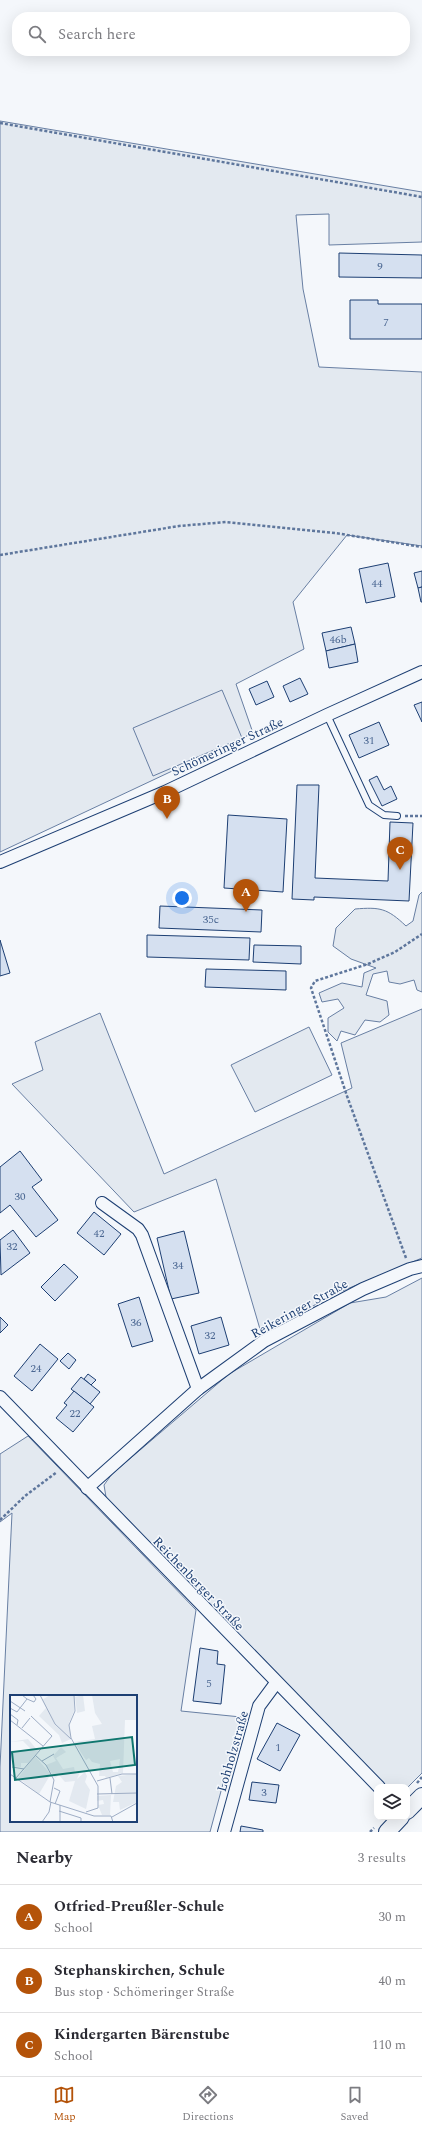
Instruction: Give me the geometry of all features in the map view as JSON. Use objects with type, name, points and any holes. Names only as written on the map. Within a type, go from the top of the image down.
[{"type":"main road","points":[[410,1808],[422,1796]]},
{"type":"main road","points":[[387,1832],[398,1820]]},
{"type":"street","name":"Schömeringer Straße","points":[[0,862],[165,792],[327,715],[422,672]]},
{"type":"street","points":[[102,1202],[138,1229],[142,1235],[198,1389]]},
{"type":"street","name":"Reikeringer Straße","points":[[87,1488],[198,1389],[264,1341],[329,1306],[410,1269],[422,1266]]},
{"type":"street","name":"Reichenberger Straße","points":[[0,1397],[65,1466],[376,1784]]},
{"type":"street","name":"Lohholzstraße","points":[[224,1832],[259,1706],[276,1683]]},
{"type":"lane","points":[[327,715],[369,805],[384,815],[397,816]]},
{"type":"path","points":[[0,123],[422,197]]},
{"type":"path","points":[[0,555],[179,526],[226,522],[335,533],[422,547]]},
{"type":"path","points":[[397,816],[422,816]]},
{"type":"path","points":[[410,1269],[347,1096],[311,988],[315,981],[368,964],[395,952],[422,934]]},
{"type":"path","points":[[0,1520],[24,1496],[65,1466]]},
{"type":"shaded area","points":[[0,121],[422,192],[422,242],[329,245],[329,214],[296,215],[303,289],[319,367],[422,372],[422,546],[347,535],[293,602],[304,649],[236,684],[253,733],[0,852]]},
{"type":"shaded area","points":[[222,690],[242,738],[153,776],[133,728]]},
{"type":"shaded area","points":[[422,892],[422,992],[417,990],[414,980],[400,984],[389,982],[387,971],[373,974],[366,995],[387,1001],[389,1015],[380,1022],[365,1020],[355,1035],[341,1031],[337,1041],[328,1032],[328,1018],[344,1008],[338,999],[322,1002],[319,993],[342,983],[362,987],[364,973],[376,968],[351,959],[333,946],[336,928],[355,909],[364,908],[388,912],[394,915],[406,926],[413,921],[419,895]]},
{"type":"shaded area","points":[[422,1009],[422,1258],[330,1296],[262,1336],[216,1179],[134,1212],[12,1084],[43,1070],[35,1042],[100,1013],[164,1174],[352,1088],[341,1043]]},
{"type":"shaded area","points":[[309,1027],[332,1075],[255,1112],[231,1065]]},
{"type":"shaded area","points":[[422,1278],[422,1773],[410,1785],[384,1784],[106,1497],[104,1485],[112,1474],[229,1374],[350,1303],[386,1297]]},
{"type":"shaded area","points":[[28,1436],[196,1610],[181,1711],[241,1717],[210,1832],[0,1832],[0,1767],[12,1513],[0,1522],[0,1454]]},
{"type":"building","points":[[339,253],[422,255],[422,278],[339,277]]},
{"type":"building","points":[[350,300],[378,300],[378,304],[422,304],[422,339],[350,339]]},
{"type":"building","points":[[388,563],[395,597],[366,603],[359,569]]},
{"type":"building","points":[[422,571],[422,587],[418,588],[414,573]]},
{"type":"building","points":[[422,587],[422,602],[421,602],[418,588]]},
{"type":"building","points":[[351,627],[355,644],[326,651],[322,633]]},
{"type":"building","points":[[355,644],[358,662],[329,668],[326,651]]},
{"type":"building","points":[[300,678],[308,694],[290,702],[283,686]]},
{"type":"building","points":[[267,681],[274,697],[256,705],[249,689]]},
{"type":"building","points":[[422,702],[422,722],[414,705]]},
{"type":"building","points":[[379,722],[389,745],[359,758],[349,735]]},
{"type":"building","points":[[377,776],[384,790],[391,786],[397,799],[382,806],[369,780]]},
{"type":"building","points":[[297,785],[319,785],[315,878],[388,881],[390,822],[413,823],[409,901],[314,897],[314,900],[292,899]]},
{"type":"building","points":[[228,815],[287,819],[283,892],[224,888]]},
{"type":"building","points":[[160,906],[262,910],[261,932],[159,928]]},
{"type":"building","points":[[147,935],[250,938],[249,960],[147,957]]},
{"type":"building","points":[[0,940],[10,973],[0,976]]},
{"type":"building","points":[[254,945],[301,946],[301,964],[253,962]]},
{"type":"building","points":[[206,969],[286,971],[286,990],[205,987]]},
{"type":"building","points":[[20,1151],[42,1180],[32,1187],[58,1220],[36,1237],[10,1205],[0,1213],[0,1167]]},
{"type":"building","points":[[94,1212],[121,1234],[104,1255],[77,1233]]},
{"type":"building","points":[[13,1230],[30,1253],[1,1275],[0,1240]]},
{"type":"building","points":[[184,1231],[199,1293],[171,1299],[157,1238]]},
{"type":"building","points":[[64,1264],[78,1277],[55,1301],[41,1287]]},
{"type":"building","points":[[139,1297],[153,1341],[132,1347],[118,1304]]},
{"type":"building","points":[[0,1317],[8,1325],[0,1333]]},
{"type":"building","points":[[221,1317],[229,1345],[199,1354],[191,1326]]},
{"type":"building","points":[[40,1344],[58,1359],[32,1391],[14,1376]]},
{"type":"building","points":[[68,1353],[76,1360],[69,1369],[60,1361]]},
{"type":"building","points":[[88,1374],[96,1380],[91,1385],[84,1379]]},
{"type":"building","points":[[81,1377],[100,1392],[90,1404],[71,1389]]},
{"type":"building","points":[[74,1391],[94,1407],[73,1432],[56,1418],[67,1405],[64,1403]]},
{"type":"building","points":[[200,1648],[218,1651],[217,1664],[225,1665],[221,1704],[193,1701]]},
{"type":"building","points":[[277,1723],[300,1735],[280,1771],[257,1759]]},
{"type":"building","points":[[252,1782],[279,1785],[276,1803],[249,1800]]},
{"type":"building","points":[[241,1826],[263,1830],[263,1832],[240,1832]]},
{"type":"place","name":"Stephanskirchen, Schule","points":[[167,819]]},
{"type":"place","name":"Kindergarten Bärenstube","points":[[400,870]]},
{"type":"place","name":"Otfried-Preußler-Schule","points":[[246,912]]}]
